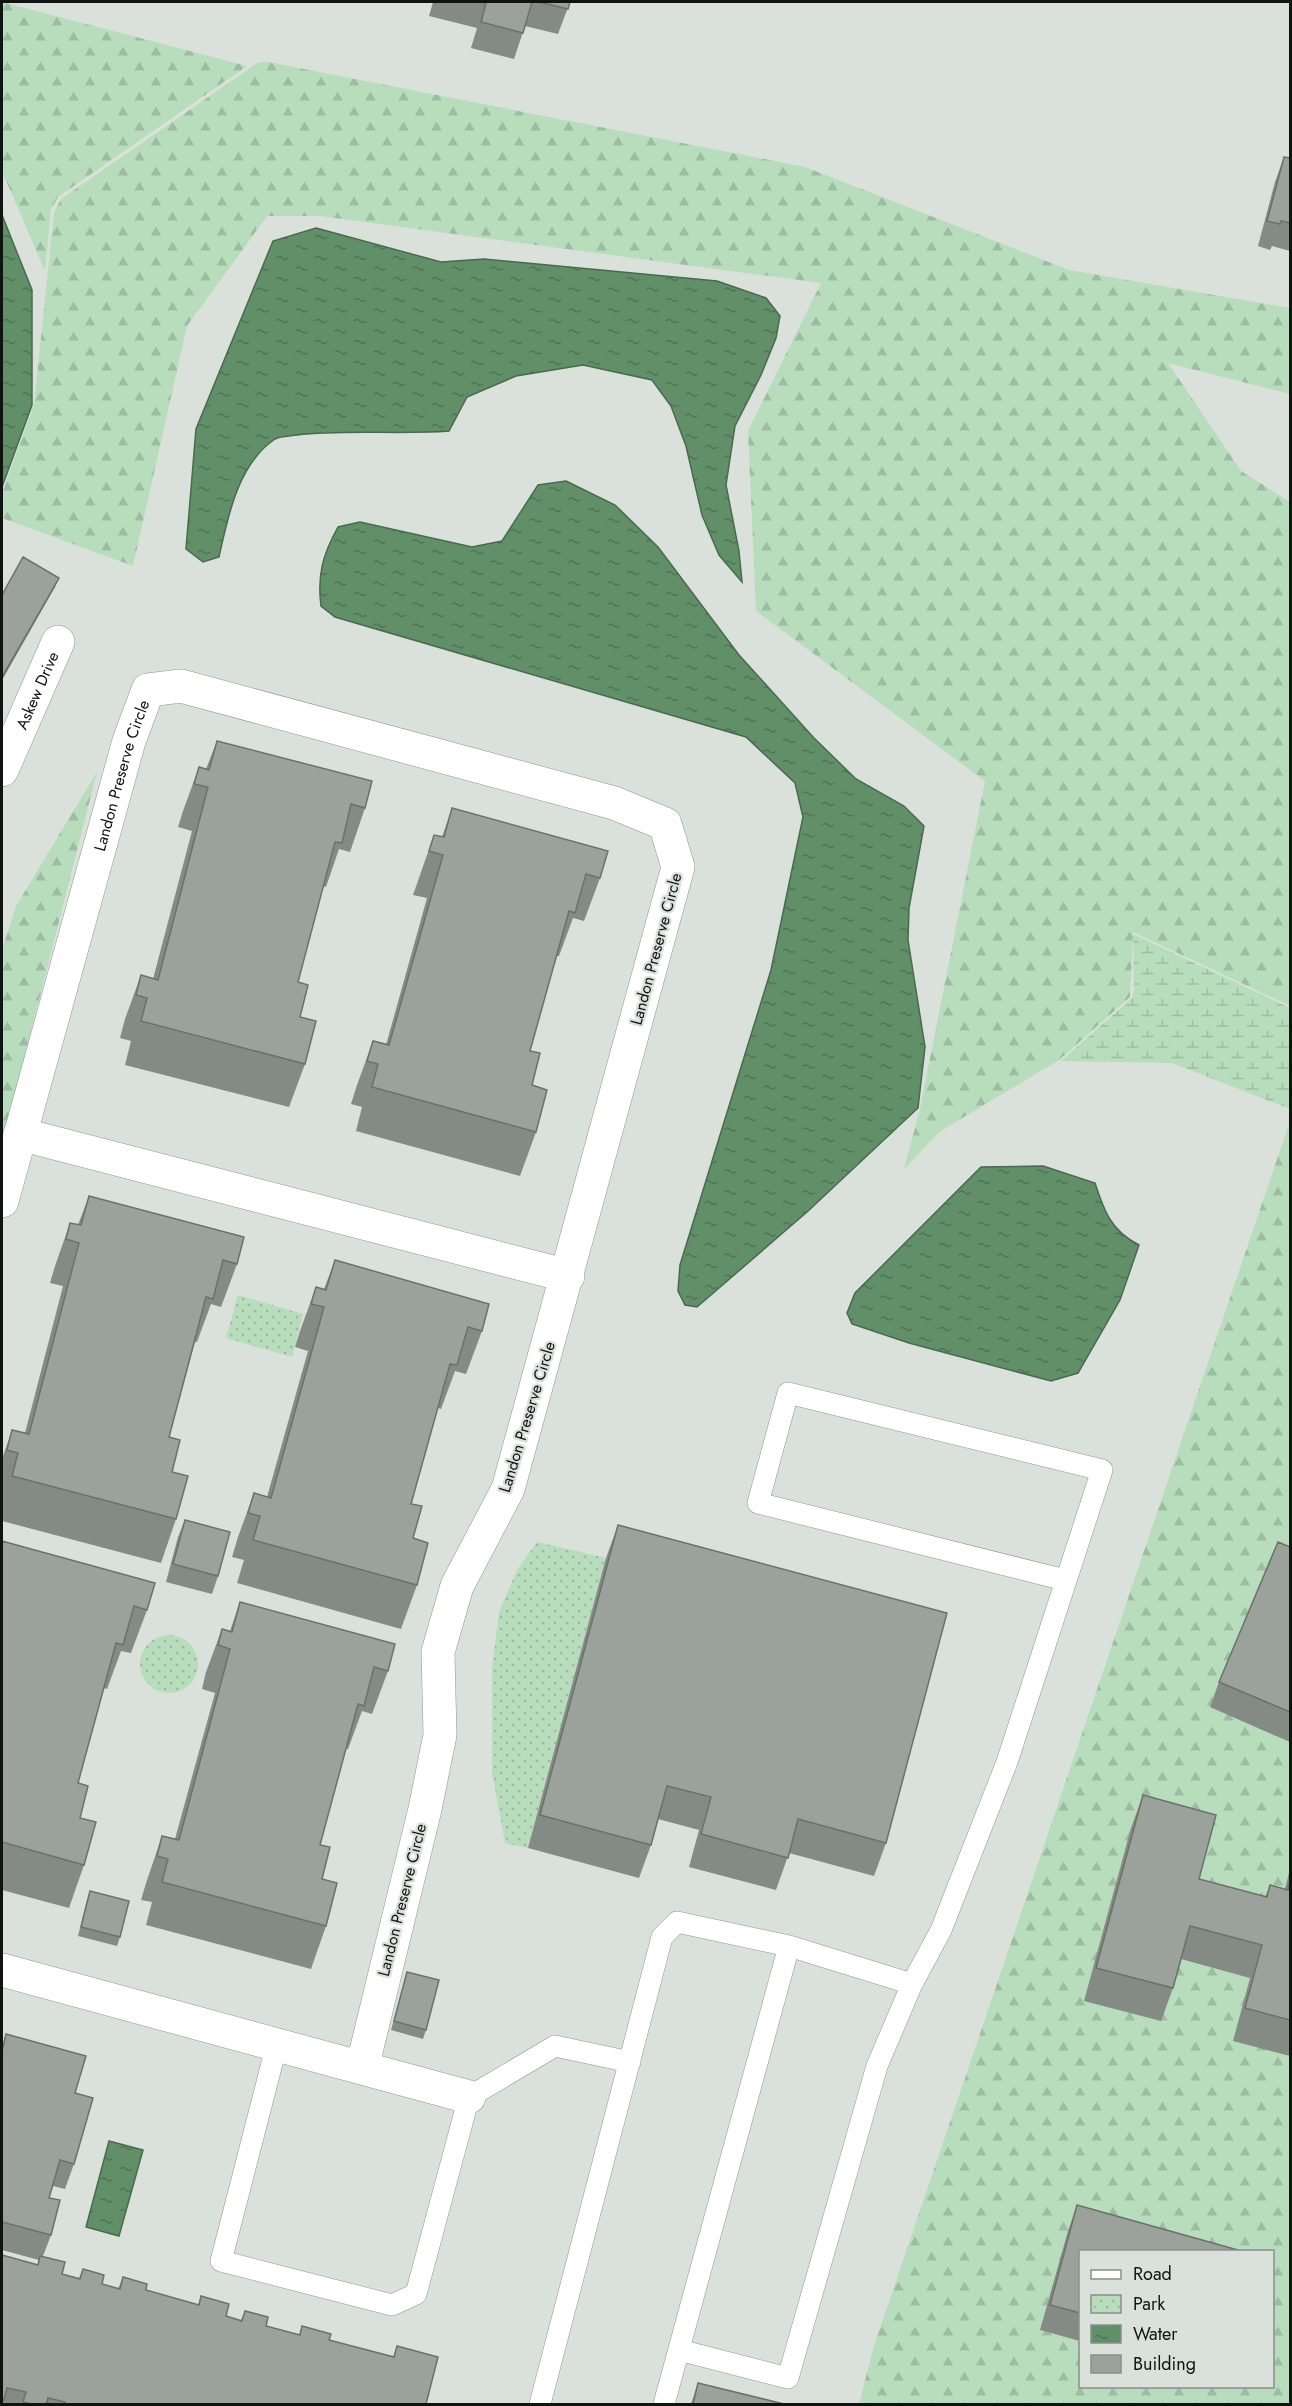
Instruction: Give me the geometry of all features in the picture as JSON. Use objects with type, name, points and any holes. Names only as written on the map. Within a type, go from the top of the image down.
[{"type":"street","name":"Askew Drive","points":[[2,770],[58,642]]},
{"type":"street","name":"Landon Preserve Circle","points":[[2,1201],[129,741],[148,690],[181,686],[614,803],[665,824],[678,867],[568,1276],[508,1488],[457,1586],[438,1652],[440,1735],[425,1809],[362,2068]]},
{"type":"street","points":[[20,1134],[568,1276]]},
{"type":"street","points":[[2,1970],[469,2097]]},
{"type":"lane","points":[[679,2350],[788,2378],[877,2066],[912,1984],[941,1930],[1007,1762],[1102,1470],[788,1394],[758,1503],[1065,1580]]},
{"type":"lane","points":[[540,2404],[662,1937],[677,1922],[789,1946],[912,1984]]},
{"type":"lane","points":[[664,2404],[789,1946]]},
{"type":"lane","points":[[278,2044],[221,2261],[392,2305],[416,2294],[469,2097],[555,2046],[630,2062]]},
{"type":"green space","points":[[2,2],[247,66],[58,197],[51,209],[45,271],[2,175]]},
{"type":"green space","points":[[259,62],[805,167],[1069,270],[1290,308],[1290,394],[1168,363],[1241,471],[1290,502],[1290,1006],[1133,932],[1130,997],[1059,1060],[939,1132],[904,1169],[920,1109],[985,781],[756,611],[748,431],[821,283],[320,216],[267,216],[187,326],[133,566],[2,518],[2,493],[34,405],[54,212],[61,199]]},
{"type":"green space","points":[[97,772],[2,1145],[2,950],[16,906]]},
{"type":"green space","points":[[1133,934],[1290,1008],[1290,1109],[1172,1063],[1061,1061],[1132,998],[1134,989]]},
{"type":"green space","points":[[1288,1127],[1290,1129],[1290,2404],[859,2404],[873,2349]]},
{"type":"green space","points":[[238,1295],[303,1314],[292,1357],[226,1338]]},
{"type":"green space","points":[[537,1542],[606,1558],[528,1848],[505,1843],[492,1772],[492,1667],[499,1612],[517,1570]]},
{"type":"green space","points":[[163,1635],[175,1635],[190,1643],[198,1658],[198,1670],[190,1685],[175,1693],[163,1693],[148,1685],[140,1670],[140,1658],[148,1643]]},
{"type":"water","points":[[2,215],[32,290],[32,405],[2,487]]},
{"type":"water","points":[[316,228],[441,262],[484,259],[717,281],[766,298],[780,316],[776,338],[761,375],[735,426],[726,485],[739,551],[742,582],[719,555],[702,515],[686,446],[671,406],[652,380],[583,365],[516,376],[467,397],[449,431],[335,432],[277,438],[262,450],[243,477],[231,508],[219,557],[203,562],[186,549],[196,429],[273,241]]},
{"type":"water","points":[[566,481],[615,505],[658,547],[739,655],[814,738],[856,779],[904,806],[924,826],[909,908],[908,940],[925,1047],[918,1108],[807,1212],[697,1307],[685,1305],[678,1291],[680,1265],[771,970],[803,817],[795,783],[746,737],[335,617],[321,606],[322,565],[328,546],[338,527],[360,522],[472,547],[502,541],[538,485]]},
{"type":"water","points":[[1043,1166],[1095,1183],[1102,1203],[1115,1227],[1139,1245],[1120,1300],[1078,1373],[1051,1381],[909,1343],[852,1324],[847,1313],[855,1293],[981,1167]]},
{"type":"water","points":[[109,2141],[143,2150],[119,2236],[86,2227]]},
{"type":"building","points":[[481,2],[532,2],[523,33],[481,22],[486,3]]},
{"type":"building","points":[[539,2],[570,2],[568,9]]},
{"type":"building","points":[[1284,157],[1290,158],[1290,223],[1281,221],[1280,224],[1267,221]]},
{"type":"building","points":[[23,557],[59,578],[2,677],[2,595]]},
{"type":"building","points":[[217,741],[372,781],[365,808],[351,804],[342,843],[335,842],[298,982],[308,985],[300,1017],[316,1021],[305,1064],[141,1021],[147,998],[136,995],[141,975],[158,980],[208,787],[194,784],[199,767],[209,770]]},
{"type":"building","points":[[452,808],[608,851],[600,878],[586,874],[575,913],[569,911],[530,1051],[540,1053],[532,1085],[547,1090],[536,1132],[372,1087],[378,1064],[367,1061],[373,1041],[389,1045],[443,855],[429,851],[434,835],[444,837]]},
{"type":"building","points":[[89,1196],[244,1237],[237,1264],[223,1260],[213,1299],[206,1297],[169,1437],[180,1440],[172,1472],[188,1476],[176,1519],[12,1476],[18,1453],[7,1450],[12,1430],[29,1434],[79,1243],[66,1239],[70,1223],[81,1225]]},
{"type":"building","points":[[335,1260],[489,1304],[482,1331],[468,1327],[457,1365],[450,1364],[411,1504],[422,1506],[413,1538],[428,1543],[417,1585],[253,1540],[260,1516],[248,1513],[254,1493],[271,1498],[324,1307],[311,1304],[316,1287],[326,1290]]},
{"type":"building","points":[[185,1520],[230,1532],[218,1576],[173,1564]]},
{"type":"building","points":[[618,1525],[947,1613],[886,1843],[798,1819],[788,1858],[701,1834],[711,1797],[667,1786],[651,1845],[540,1815]]},
{"type":"building","points":[[2,1541],[155,1583],[147,1610],[134,1606],[123,1645],[116,1643],[78,1783],[88,1786],[80,1818],[96,1822],[84,1865],[2,1842]]},
{"type":"building","points":[[1278,1542],[1290,1547],[1290,1712],[1219,1682]]},
{"type":"building","points":[[240,1602],[395,1644],[388,1671],[374,1667],[364,1706],[358,1704],[320,1845],[330,1847],[322,1879],[337,1883],[326,1926],[162,1882],[168,1859],[157,1856],[162,1836],[179,1840],[230,1649],[218,1645],[222,1629],[232,1632]]},
{"type":"building","points":[[1143,1795],[1216,1815],[1199,1879],[1267,1897],[1270,1885],[1288,1890],[1290,1881],[1290,2020],[1245,2008],[1262,1945],[1190,1926],[1173,1988],[1096,1968]]},
{"type":"building","points":[[90,1891],[129,1901],[120,1937],[81,1927]]},
{"type":"building","points":[[407,1972],[439,1980],[426,2030],[394,2021]]},
{"type":"building","points":[[6,2034],[86,2056],[75,2093],[93,2098],[74,2164],[60,2160],[49,2198],[60,2200],[51,2235],[2,2222],[2,2051]]},
{"type":"building","points":[[1077,2205],[1238,2250],[1079,2250],[1079,2313],[1050,2305]]},
{"type":"building","points":[[2,2255],[38,2265],[40,2256],[65,2262],[62,2274],[80,2279],[83,2269],[104,2275],[102,2284],[120,2289],[123,2277],[147,2284],[146,2290],[199,2305],[201,2296],[229,2304],[226,2316],[242,2321],[245,2311],[268,2317],[266,2326],[300,2335],[302,2326],[331,2334],[329,2340],[394,2357],[397,2346],[438,2357],[426,2404],[65,2404],[65,2402],[48,2398],[46,2404],[32,2404],[23,2402],[26,2392],[7,2388],[4,2400],[2,2399]]},
{"type":"building","points":[[698,2383],[784,2404],[693,2404]]}]
